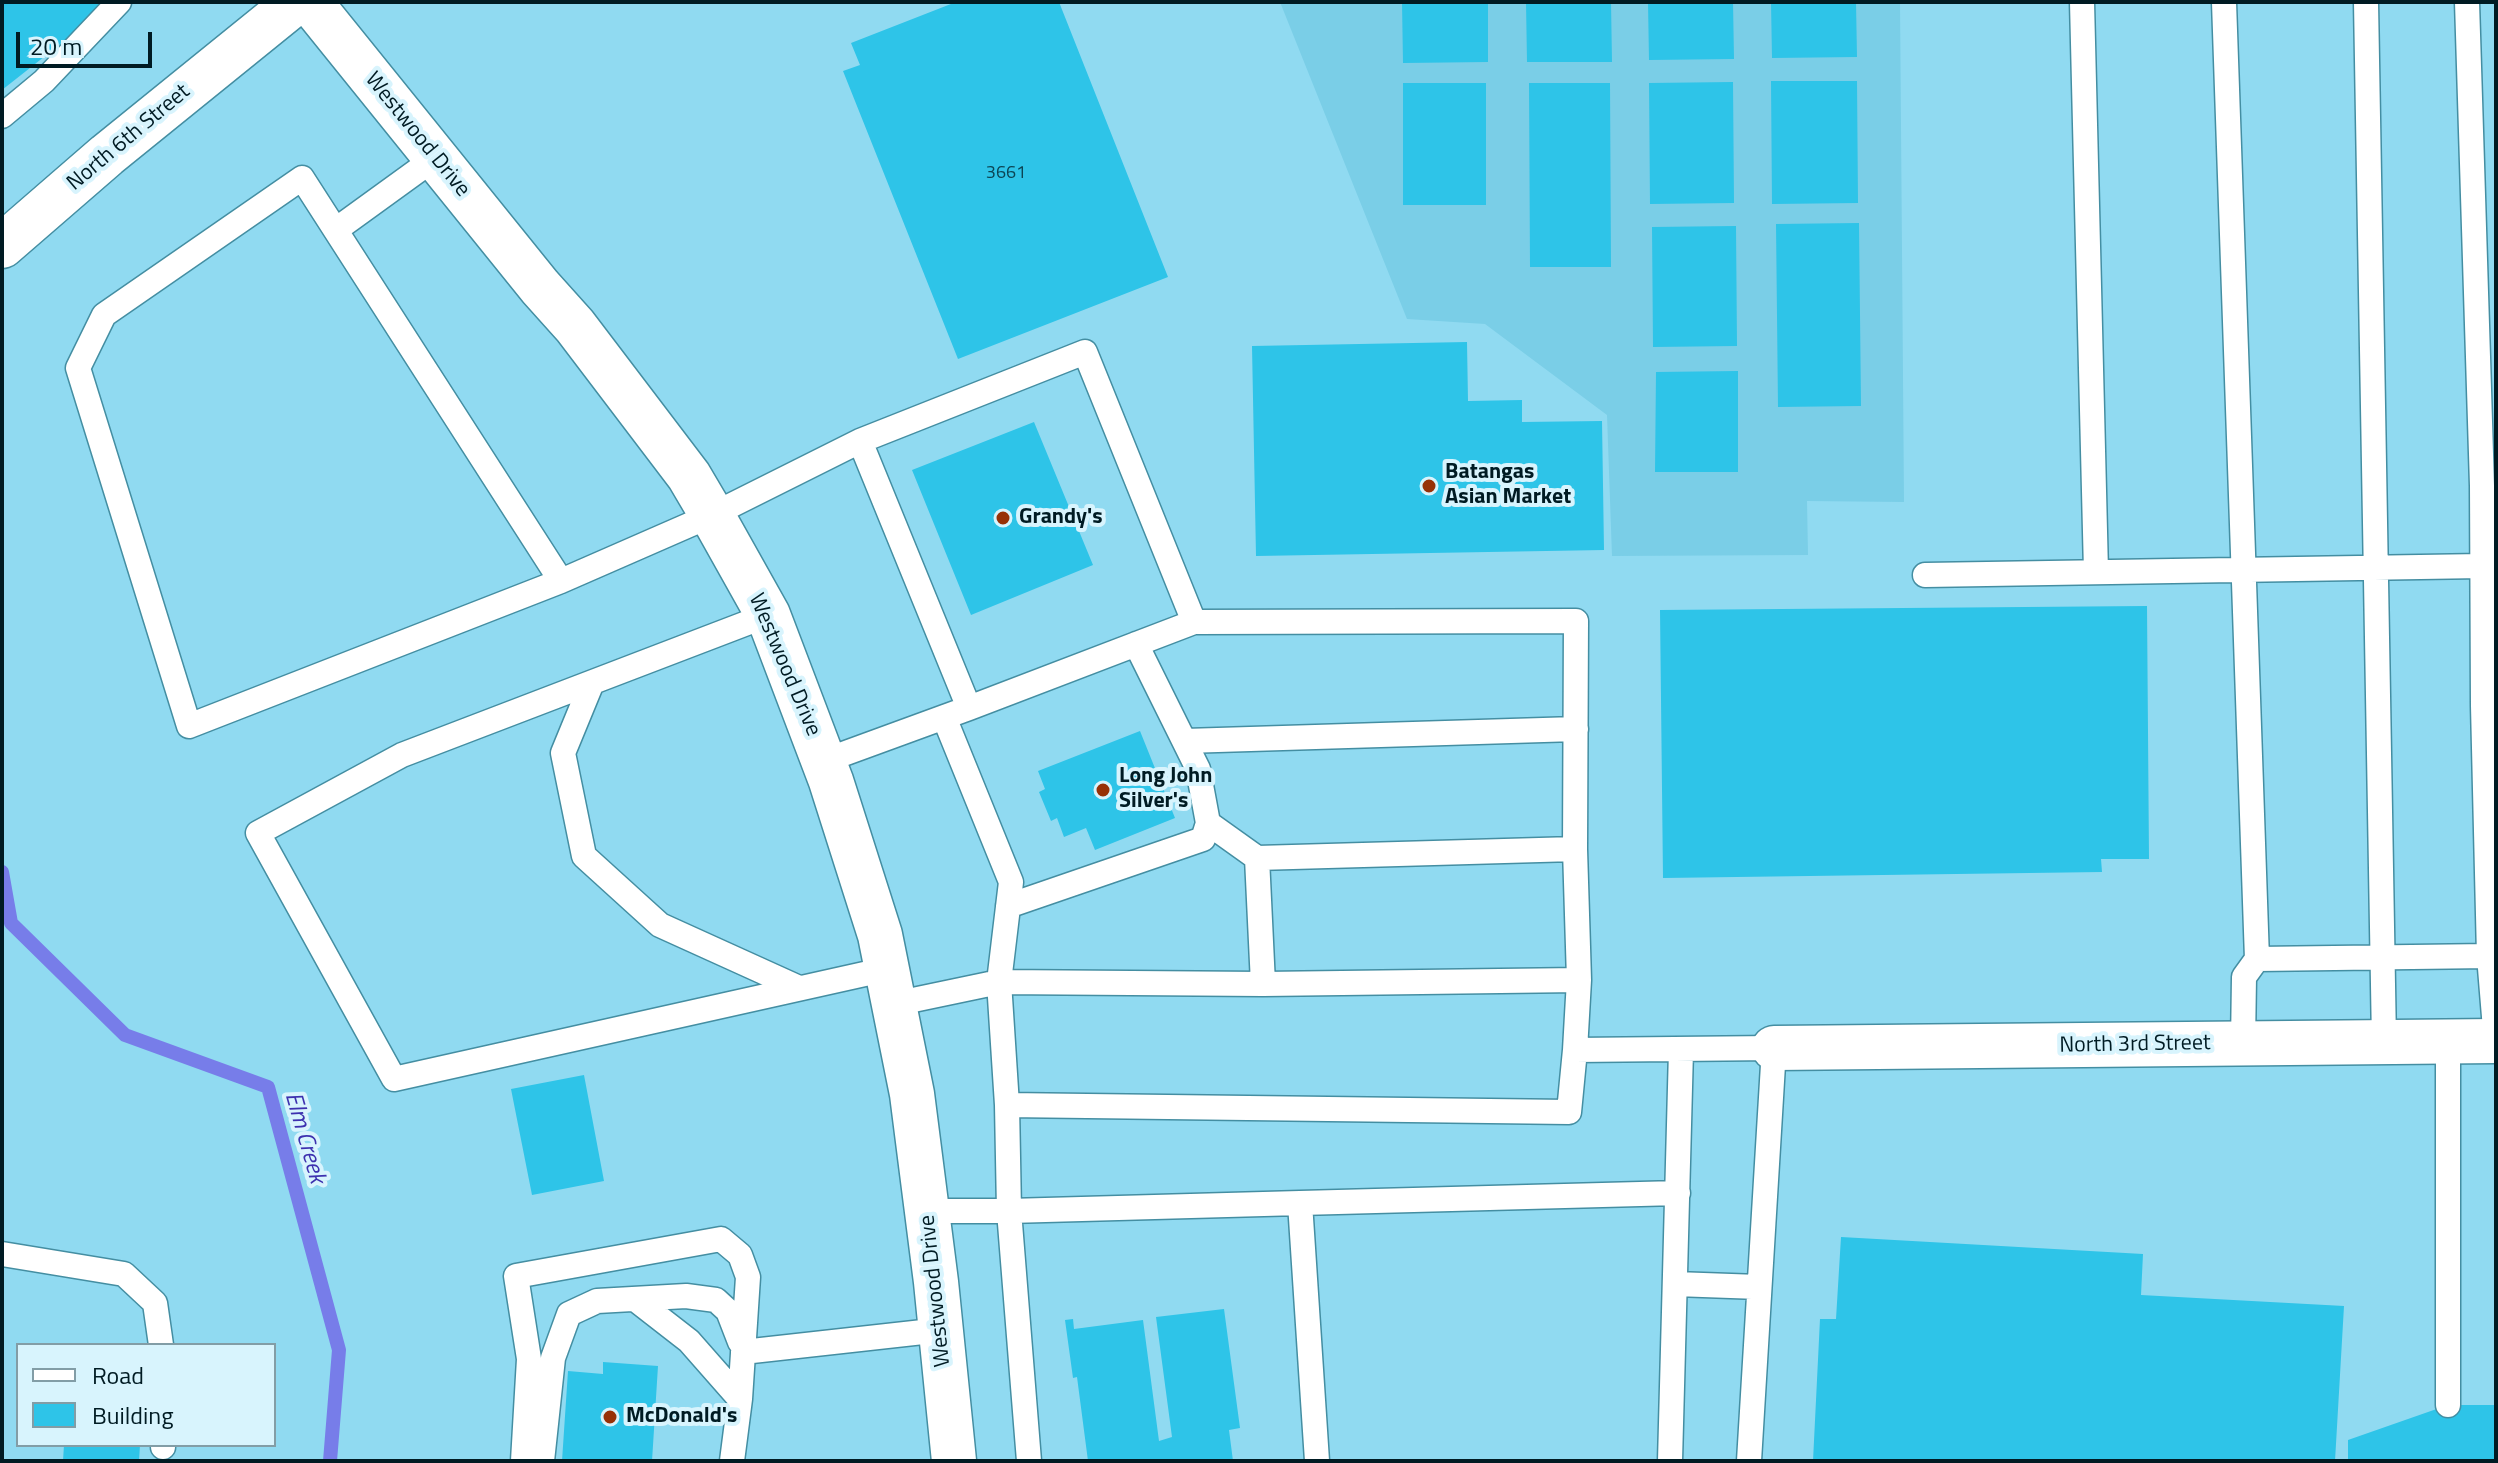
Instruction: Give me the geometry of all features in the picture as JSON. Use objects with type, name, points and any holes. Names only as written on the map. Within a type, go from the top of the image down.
[{"type":"street","name":"North 6th Street","points":[[2,246],[107,155],[296,2]]},
{"type":"street","name":"Westwood Drive","points":[[310,2],[540,287],[575,326],[689,476],[768,615],[824,761],[880,935],[912,1094],[954,1461]]},
{"type":"street","name":"North 3rd Street","points":[[1774,1048],[2496,1041]]},
{"type":"lane","points":[[2,116],[44,81],[119,2]]},
{"type":"lane","points":[[2082,2],[2096,572]]},
{"type":"lane","points":[[2224,2],[2257,959],[2244,977],[2243,1044]]},
{"type":"lane","points":[[2366,2],[2384,1042]]},
{"type":"lane","points":[[2467,2],[2482,471],[2489,956],[2496,1041]]},
{"type":"lane","points":[[337,229],[435,158]]},
{"type":"lane","points":[[561,581],[302,178],[104,315],[78,368],[189,726],[561,581],[712,515],[860,441],[1085,352],[1194,622]]},
{"type":"lane","points":[[860,441],[969,708]]},
{"type":"lane","points":[[1925,575],[2482,566]]},
{"type":"lane","points":[[768,615],[402,755],[258,833],[394,1079],[799,988],[999,982],[1263,984],[1579,980]]},
{"type":"lane","points":[[824,761],[1194,622],[1576,621],[1575,849],[1579,980],[1569,1112],[1007,1105]]},
{"type":"lane","points":[[1008,906],[1203,839],[1208,823],[1198,769],[1136,644]]},
{"type":"lane","points":[[591,685],[563,753],[584,856],[660,925],[799,988]]},
{"type":"lane","points":[[944,717],[1011,882],[999,982],[1007,1105],[1009,1211],[1029,1461]]},
{"type":"lane","points":[[1185,741],[1576,729]]},
{"type":"lane","points":[[1208,823],[1257,858],[1575,849]]},
{"type":"lane","points":[[1257,858],[1263,984]]},
{"type":"lane","points":[[2257,959],[2489,956]]},
{"type":"lane","points":[[2448,1042],[2448,1405]]},
{"type":"lane","points":[[1575,1050],[1774,1048],[1749,1461]]},
{"type":"lane","points":[[1670,1461],[1681,1050]]},
{"type":"lane","points":[[927,1211],[1678,1193]]},
{"type":"lane","points":[[1300,1203],[1317,1461]]},
{"type":"lane","points":[[523,1461],[529,1359],[516,1276],[721,1239],[740,1255],[748,1277],[740,1399],[732,1461]]},
{"type":"lane","points":[[2,1254],[124,1274],[155,1303],[161,1343]]},
{"type":"lane","points":[[1675,1284],[1759,1287]]},
{"type":"lane","points":[[542,1461],[553,1358],[569,1314],[597,1301],[686,1296],[716,1300],[728,1311],[743,1352]]},
{"type":"lane","points":[[635,1299],[689,1341],[740,1399]]},
{"type":"lane","points":[[743,1352],[941,1330]]},
{"type":"shaded area","points":[[1280,2],[1900,2],[1904,502],[1807,501],[1808,555],[1612,556],[1607,415],[1485,324],[1407,319]]},
{"type":"building","points":[[2,2],[101,2],[106,8],[2,90]]},
{"type":"building","points":[[956,2],[1059,2],[1168,277],[958,359],[843,71],[860,65],[851,43]]},
{"type":"building","points":[[1402,2],[1488,2],[1488,62],[1403,63]]},
{"type":"building","points":[[1526,2],[1611,2],[1612,62],[1527,62]]},
{"type":"building","points":[[1648,2],[1733,2],[1734,59],[1649,60]]},
{"type":"building","points":[[1771,2],[1856,2],[1857,57],[1772,58]]},
{"type":"building","points":[[1771,81],[1857,81],[1858,203],[1772,204]]},
{"type":"building","points":[[1733,82],[1734,203],[1650,204],[1649,83]]},
{"type":"building","points":[[1403,83],[1486,83],[1486,205],[1403,205]]},
{"type":"building","points":[[1529,83],[1610,83],[1611,267],[1530,267]]},
{"type":"building","points":[[1859,223],[1861,406],[1778,407],[1776,224]]},
{"type":"building","points":[[1736,226],[1737,346],[1653,347],[1652,227]]},
{"type":"building","name":"Batangas Asian Market","points":[[1467,342],[1468,401],[1522,400],[1522,422],[1602,421],[1604,550],[1256,556],[1252,346]]},
{"type":"building","points":[[1738,371],[1738,472],[1655,472],[1656,372]]},
{"type":"building","name":"Grandy's","points":[[1034,422],[1093,565],[971,615],[912,470]]},
{"type":"building","points":[[2147,606],[2149,859],[2101,859],[2102,872],[1663,878],[1660,610]]},
{"type":"building","name":"Long John Silver's","points":[[1140,731],[1175,818],[1095,850],[1086,828],[1064,837],[1057,818],[1051,821],[1039,792],[1045,789],[1038,771]]},
{"type":"building","points":[[584,1075],[604,1181],[532,1195],[511,1089]]},
{"type":"building","points":[[1841,1237],[2143,1254],[2141,1295],[2344,1306],[2335,1461],[1813,1461],[1820,1319],[1836,1319]]},
{"type":"building","points":[[1224,1309],[1240,1428],[1229,1430],[1233,1461],[1088,1461],[1077,1377],[1073,1378],[1065,1320],[1073,1319],[1074,1329],[1143,1320],[1159,1441],[1172,1437],[1156,1317]]},
{"type":"building","name":"McDonald's","points":[[603,1362],[658,1366],[652,1461],[562,1461],[568,1371],[603,1374]]},
{"type":"building","points":[[2448,1405],[2496,1405],[2496,1461],[2348,1461],[2348,1440]]},
{"type":"building","points":[[64,1447],[140,1447],[139,1461],[63,1461]]},
{"type":"waterway","name":"Elm Creek","points":[[2,872],[11,923],[125,1035],[268,1087],[339,1350],[330,1461]]},
{"type":"place","name":"Batangas Asian Market","points":[[1429,486]]},
{"type":"place","name":"Grandy's","points":[[1003,518]]},
{"type":"place","name":"Long John Silver's","points":[[1103,790]]},
{"type":"place","name":"McDonald's","points":[[610,1417]]}]
